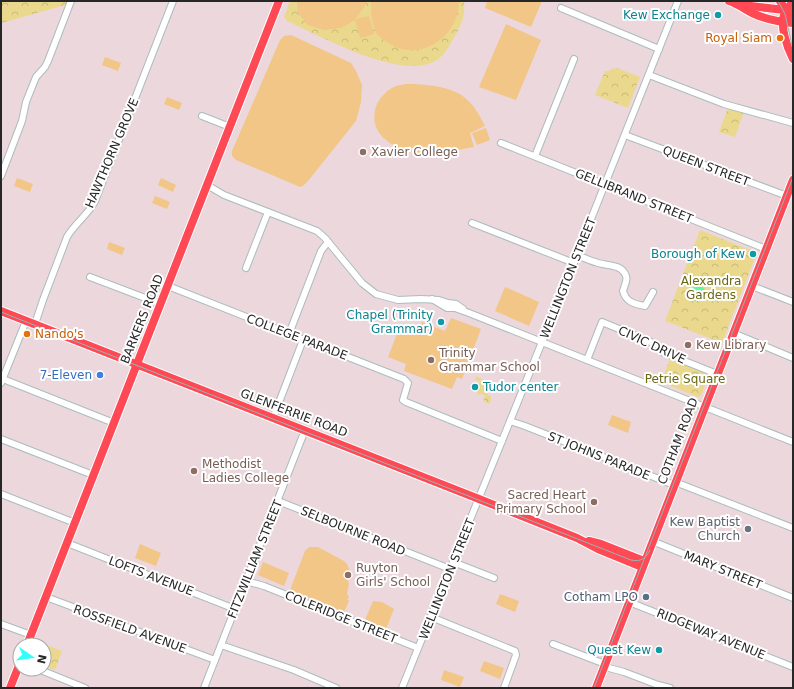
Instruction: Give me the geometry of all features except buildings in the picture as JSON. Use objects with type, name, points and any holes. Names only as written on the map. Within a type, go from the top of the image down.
[{"type":"main road","name":"BARKERS ROAD","points":[[31,635],[279,1]]},
{"type":"main road","points":[[729,1],[755,14],[793,24]]},
{"type":"main road","points":[[780,1],[790,10],[790,16],[793,18]]},
{"type":"main road","points":[[793,1],[784,22],[787,42],[793,59]]},
{"type":"main road","points":[[739,5],[790,10]]},
{"type":"main road","name":"COTHAM ROAD","points":[[596,688],[793,180]]},
{"type":"main road","name":"GLENFERRIE ROAD","points":[[1,311],[577,538],[598,549],[643,564]]},
{"type":"main road","points":[[10,688],[14,677]]},
{"type":"street","points":[[1,176],[22,121],[28,97],[37,74],[45,67],[48,61],[71,1]]},
{"type":"street","name":"HAWTHORN GROVE","points":[[2,381],[43,300],[67,237],[77,223],[90,210],[95,201],[173,1]]},
{"type":"street","name":"WELLINGTON STREET","points":[[402,688],[511,420],[678,1]]},
{"type":"street","points":[[561,8],[659,49]]},
{"type":"street","points":[[535,156],[574,59]]},
{"type":"street","points":[[649,75],[724,104],[793,123]]},
{"type":"street","points":[[202,116],[230,127]]},
{"type":"street","name":"QUEEN STREET","points":[[625,135],[787,196]]},
{"type":"street","name":"GELLIBRAND STREET","points":[[501,143],[766,249]]},
{"type":"street","points":[[207,185],[224,195]]},
{"type":"street","points":[[203,195],[212,192],[224,195],[317,231],[362,283],[376,294],[398,300],[432,299],[447,308],[455,308],[469,313],[793,442]]},
{"type":"street","points":[[246,268],[268,212]]},
{"type":"street","points":[[472,223],[574,263]]},
{"type":"street","points":[[289,334],[321,251],[328,242]]},
{"type":"street","points":[[577,255],[588,260],[613,265],[620,268],[626,276],[627,281],[623,291],[625,297],[637,305],[645,306],[653,292]]},
{"type":"street","points":[[90,277],[161,304]]},
{"type":"street","name":"COLLEGE PARADE","points":[[168,286],[406,380],[408,385],[403,400],[406,402],[502,441]]},
{"type":"street","points":[[752,286],[793,302]]},
{"type":"street","name":"CIVIC DRIVE","points":[[586,360],[602,322],[658,345],[662,352],[717,374]]},
{"type":"street","points":[[733,333],[793,358]]},
{"type":"street","points":[[274,418],[303,340]]},
{"type":"street","points":[[2,381],[114,423]]},
{"type":"street","name":"ST JOHNS PARADE","points":[[511,420],[793,528]]},
{"type":"street","name":"FITZWILLIAM STREET","points":[[204,688],[305,430]]},
{"type":"street","points":[[1,439],[94,475]]},
{"type":"street","points":[[1,494],[75,523]]},
{"type":"street","name":"SELBOURNE ROAD","points":[[278,501],[450,569]]},
{"type":"street","name":"MARY STREET","points":[[652,541],[793,598]]},
{"type":"street","name":"LOFTS AVENUE","points":[[67,543],[235,609]]},
{"type":"street","points":[[453,562],[494,578]]},
{"type":"street","name":"COLERIDGE STREET","points":[[247,580],[418,648]]},
{"type":"street","name":"ROSSFIELD AVENUE","points":[[46,597],[215,660]]},
{"type":"street","name":"RIDGEWAY AVENUE","points":[[629,602],[793,667]]},
{"type":"street","points":[[431,617],[514,651],[516,653],[516,657],[504,688]]},
{"type":"street","points":[[1,624],[31,635]]},
{"type":"street","points":[[553,644],[605,664],[609,668],[624,672],[660,686],[670,688]]},
{"type":"street","points":[[221,645],[294,670],[336,688]]},
{"type":"street","points":[[52,675],[85,688]]},
{"type":"green space","points":[[1,1],[80,1],[1,23]]},
{"type":"green space","points":[[290,1],[464,1],[464,12],[460,27],[442,56],[437,60],[422,65],[403,65],[361,54],[340,46],[287,21],[284,17]]},
{"type":"green space","points":[[617,68],[640,77],[628,108],[595,95],[605,71]]},
{"type":"green space","points":[[728,108],[744,112],[735,137],[719,132]]},
{"type":"green space","name":"Alexandra Gardens","points":[[700,230],[755,252],[756,255],[722,343],[665,321]]},
{"type":"green space","name":"Petrie Square","points":[[670,359],[709,375],[701,396],[698,397],[661,382]]},
{"type":"green space","points":[[476,376],[486,381],[488,395],[491,396],[490,404],[483,401],[485,397],[484,395],[477,395],[480,382],[475,380]]},
{"type":"green space","points":[[52,647],[62,651],[55,670],[52,669]]},
{"type":"shaded area","points":[[297,1],[366,1],[365,6],[355,19],[369,16],[374,34],[360,38],[355,20],[341,28],[324,30],[308,25],[298,13]]},
{"type":"shaded area","points":[[371,1],[459,1],[457,14],[452,26],[444,36],[435,44],[411,50],[399,48],[387,42],[378,35],[375,31],[373,23]]},
{"type":"shaded area","points":[[487,1],[542,1],[531,27],[485,8]]},
{"type":"shaded area","points":[[506,24],[541,40],[516,100],[479,87]]},
{"type":"shaded area","points":[[291,35],[351,63],[362,85],[361,102],[356,121],[308,181],[300,187],[236,160],[232,156],[232,151],[280,40],[284,36]]},
{"type":"shaded area","points":[[105,57],[121,63],[118,71],[102,65]]},
{"type":"shaded area","points":[[406,84],[421,84],[445,88],[459,94],[468,101],[485,126],[470,133],[474,147],[445,153],[426,154],[403,149],[386,140],[375,125],[374,118],[377,104],[389,90]]},
{"type":"shaded area","points":[[167,97],[182,103],[179,110],[164,104]]},
{"type":"shaded area","points":[[486,128],[490,140],[477,145],[472,133]]},
{"type":"shaded area","points":[[17,178],[33,184],[30,192],[14,186]]},
{"type":"shaded area","points":[[161,178],[176,185],[173,192],[158,185]]},
{"type":"shaded area","points":[[155,196],[170,202],[167,209],[152,203]]},
{"type":"shaded area","points":[[109,242],[125,248],[122,255],[107,249]]},
{"type":"shaded area","points":[[505,287],[539,302],[529,326],[495,311]]},
{"type":"shaded area","points":[[451,318],[481,329],[462,379],[457,377],[452,389],[404,371],[406,364],[388,357],[400,326],[418,333],[422,322],[445,331]]},
{"type":"shaded area","points":[[612,415],[631,422],[628,433],[608,425]]},
{"type":"shaded area","points":[[140,544],[161,553],[156,566],[135,558]]},
{"type":"shaded area","points":[[309,547],[318,547],[347,564],[350,571],[347,578],[349,584],[347,593],[349,598],[347,599],[349,601],[344,612],[290,590],[305,551]]},
{"type":"shaded area","points":[[263,562],[289,573],[284,586],[258,575]]},
{"type":"shaded area","points":[[500,594],[519,601],[515,612],[496,604]]},
{"type":"shaded area","points":[[373,601],[382,602],[394,609],[386,629],[365,620]]},
{"type":"shaded area","points":[[484,661],[504,668],[500,679],[480,671]]},
{"type":"shaded area","points":[[444,670],[464,677],[460,687],[441,680]]},
{"type":"water","points":[[695,284],[702,286],[706,292],[711,290],[717,291],[717,300],[712,301],[709,296],[705,296],[702,301],[696,301],[693,299],[693,288]]},
{"type":"tram line","points":[[778,1],[785,14],[793,50]]},
{"type":"tram line","points":[[594,688],[793,177]]},
{"type":"tram line","points":[[1,312],[631,560],[637,561],[642,559],[647,556],[650,550]]},
{"type":"place","name":"Kew Exchange","points":[[718,15]]},
{"type":"place","name":"Royal Siam","points":[[780,38]]},
{"type":"place","name":"Xavier College","points":[[363,152]]},
{"type":"place","name":"Borough of Kew","points":[[753,254]]},
{"type":"place","name":"Chapel (Trinity Grammar)","points":[[441,322]]},
{"type":"place","name":"Nando's","points":[[27,334]]},
{"type":"place","name":"Kew Library","points":[[688,345]]},
{"type":"place","name":"Trinity Grammar School","points":[[431,360]]},
{"type":"place","name":"7-Eleven","points":[[100,375]]},
{"type":"place","name":"Tudor center","points":[[475,387]]},
{"type":"place","name":"Methodist Ladies College","points":[[194,471]]},
{"type":"place","name":"Sacred Heart Primary School","points":[[594,502]]},
{"type":"place","name":"Kew Baptist Church","points":[[748,529]]},
{"type":"place","name":"Ruyton Girls' School","points":[[348,575]]},
{"type":"place","name":"Cotham LPO","points":[[646,597]]},
{"type":"place","name":"Quest Kew","points":[[659,650]]}]
